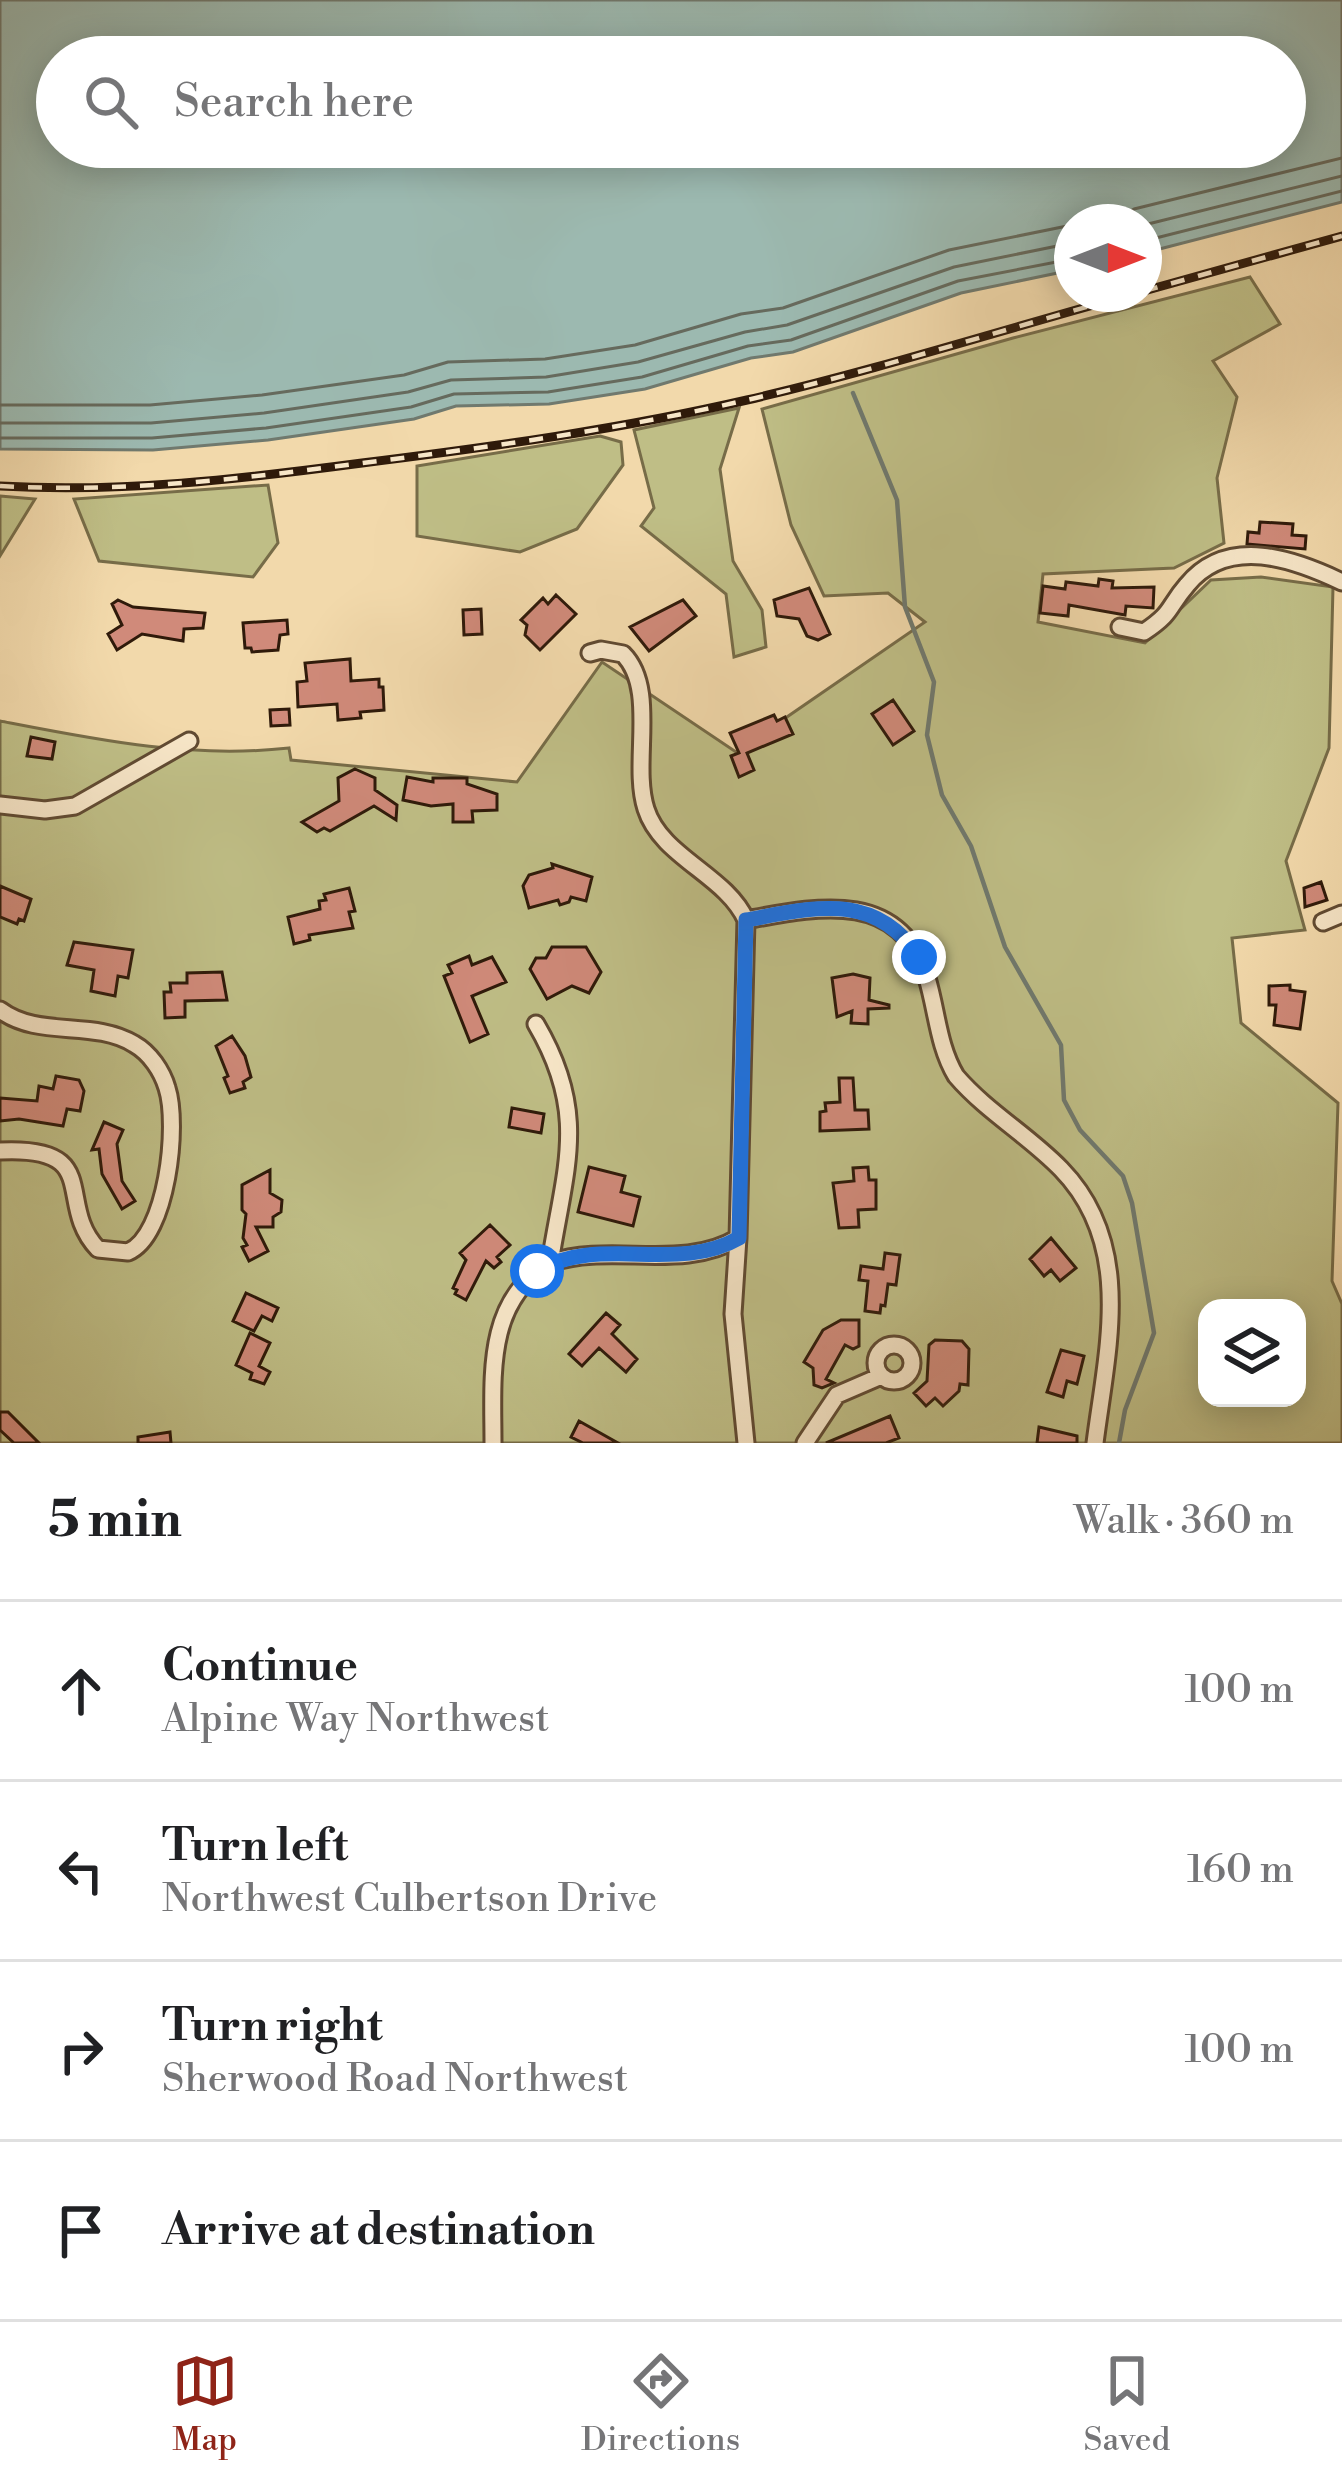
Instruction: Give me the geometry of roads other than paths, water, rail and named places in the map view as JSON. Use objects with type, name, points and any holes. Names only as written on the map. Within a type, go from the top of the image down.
[{"type":"street","points":[[1120,627],[1144,632],[1168,616],[1187,583],[1238,554],[1305,564],[1342,582]]},
{"type":"street","points":[[590,653],[623,654],[637,674],[643,789],[651,821],[733,901],[746,920],[739,1238],[733,1276],[746,1443]]},
{"type":"street","points":[[0,805],[45,810],[75,806],[189,740]]},
{"type":"street","points":[[746,920],[834,906],[891,926],[919,957],[946,1060],[956,1076],[1064,1172],[1087,1203],[1103,1240],[1112,1287],[1095,1443]]},
{"type":"street","points":[[1323,922],[1342,914]]},
{"type":"street","points":[[0,1010],[31,1024],[116,1034],[139,1046],[156,1064],[167,1086],[170,1119],[163,1198],[151,1234],[128,1252],[98,1249],[86,1233],[67,1169],[39,1152],[0,1151]]},
{"type":"street","points":[[536,1024],[564,1080],[571,1121],[550,1263]]},
{"type":"street","points":[[493,1443],[500,1324],[508,1302],[537,1271],[586,1254],[699,1254],[739,1238]]},
{"type":"street","points":[[805,1443],[837,1395],[881,1376]]},
{"type":"water","points":[[0,0],[1342,0],[1342,202],[1162,248],[1162,204],[1054,204],[1054,274],[961,293],[793,352],[751,358],[645,389],[549,404],[456,406],[414,419],[268,440],[153,450],[0,449]]},
{"type":"waterway","points":[[853,393],[897,500],[905,607],[934,682],[927,735],[942,795],[971,846],[1005,947],[1061,1045],[1064,1100],[1080,1130],[1123,1176],[1132,1203],[1154,1333],[1125,1410],[1119,1443]]},
{"type":"railway","points":[[1162,286],[1342,236]]},
{"type":"railway","points":[[0,486],[91,488],[226,479],[604,428],[796,388],[1070,312]]}]
